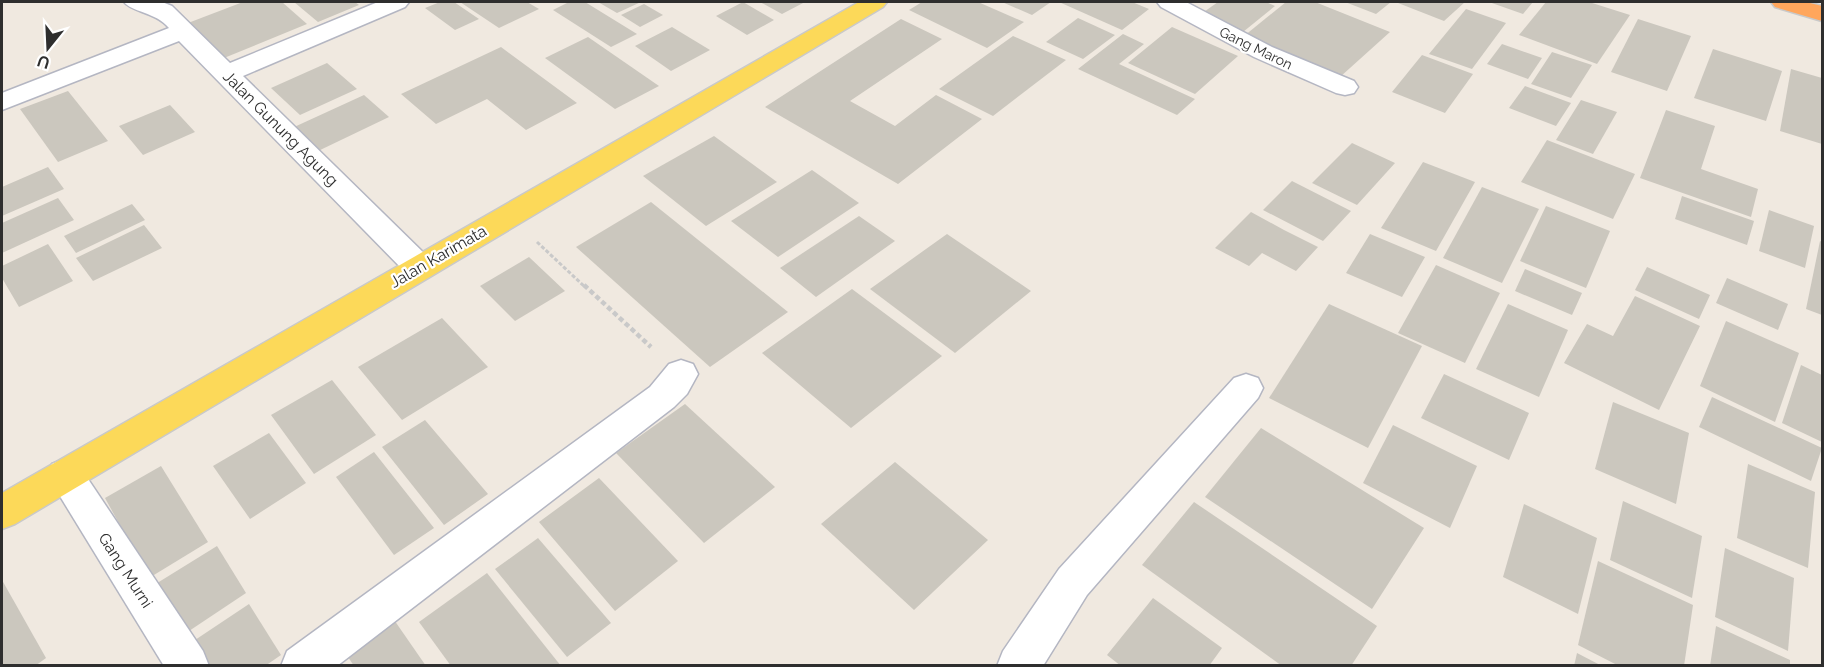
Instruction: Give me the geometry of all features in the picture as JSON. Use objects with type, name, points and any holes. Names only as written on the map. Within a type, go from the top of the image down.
[{"type":"highway","points":[[1783,2],[1822,14]]},
{"type":"main road","name":"Jalan Karimata","points":[[2,512],[875,2]]},
{"type":"street","name":"Jalan Gunung Agung","points":[[136,2],[150,4],[175,16],[183,31],[419,267]]},
{"type":"street","points":[[226,74],[397,2]]},
{"type":"street","name":"Gang Maron","points":[[1169,2],[1263,52],[1345,87]]},
{"type":"street","points":[[2,102],[183,31]]},
{"type":"street","points":[[302,666],[662,397],[681,374]]},
{"type":"street","points":[[1018,666],[1073,582],[1246,388]]},
{"type":"street","name":"Gang Murni","points":[[65,475],[188,666]]},
{"type":"path","points":[[508,215],[681,374]]},
{"type":"building","points":[[243,2],[282,2],[307,24],[224,58],[188,23]]},
{"type":"building","points":[[294,2],[355,2],[359,5],[318,22]]},
{"type":"building","points":[[440,2],[454,2],[479,19],[455,30],[425,8]]},
{"type":"building","points":[[460,2],[527,2],[539,9],[499,28]]},
{"type":"building","points":[[569,2],[585,2],[637,34],[611,47],[553,10]]},
{"type":"building","points":[[598,2],[641,2],[617,13]]},
{"type":"building","points":[[743,2],[774,20],[747,35],[716,16]]},
{"type":"building","points":[[760,2],[805,2],[782,14]]},
{"type":"building","points":[[922,2],[978,2],[1024,22],[987,48],[909,10]]},
{"type":"building","points":[[1002,2],[1051,2],[1032,15]]},
{"type":"building","points":[[1059,2],[1132,2],[1149,9],[1122,30]]},
{"type":"building","points":[[1218,2],[1266,2],[1275,6],[1243,32],[1201,14]]},
{"type":"building","points":[[1286,2],[1315,2],[1390,32],[1340,77],[1244,36]]},
{"type":"building","points":[[1345,2],[1391,2],[1376,14]]},
{"type":"building","points":[[1465,2],[1444,21],[1398,3]]},
{"type":"building","points":[[1489,2],[1533,2],[1523,14]]},
{"type":"building","points":[[1546,2],[1589,2],[1630,15],[1597,64],[1519,35]]},
{"type":"building","points":[[644,4],[663,15],[640,27],[621,15]]},
{"type":"building","points":[[1466,9],[1506,23],[1472,69],[1429,54]]},
{"type":"building","points":[[1078,18],[1115,35],[1083,59],[1046,42]]},
{"type":"building","points":[[901,19],[942,39],[850,101],[895,126],[936,95],[982,119],[898,184],[765,107]]},
{"type":"building","points":[[1638,19],[1691,36],[1667,91],[1611,72]]},
{"type":"building","points":[[672,27],[710,50],[671,71],[635,46]]},
{"type":"building","points":[[1172,27],[1238,56],[1195,94],[1128,63]]},
{"type":"building","points":[[1123,34],[1144,44],[1119,64],[1195,99],[1177,115],[1078,69]]},
{"type":"building","points":[[1013,36],[1066,60],[993,116],[939,89]]},
{"type":"building","points":[[588,37],[659,86],[615,109],[545,58]]},
{"type":"building","points":[[1502,44],[1542,58],[1528,79],[1487,64]]},
{"type":"building","points":[[501,47],[577,103],[526,130],[487,99],[436,124],[401,94]]},
{"type":"building","points":[[1713,49],[1782,71],[1766,121],[1694,98]]},
{"type":"building","points":[[1552,52],[1592,65],[1571,98],[1531,84]]},
{"type":"building","points":[[1422,55],[1473,74],[1445,113],[1392,92]]},
{"type":"building","points":[[327,63],[357,89],[300,115],[271,88]]},
{"type":"building","points":[[1791,69],[1822,78],[1822,144],[1780,131]]},
{"type":"building","points":[[1525,86],[1571,103],[1556,126],[1509,108]]},
{"type":"building","points":[[68,91],[108,141],[58,162],[20,109]]},
{"type":"building","points":[[364,95],[389,117],[316,152],[292,128]]},
{"type":"building","points":[[1581,100],[1617,112],[1593,154],[1556,140]]},
{"type":"building","points":[[170,105],[195,132],[143,155],[119,126]]},
{"type":"building","points":[[1666,110],[1715,126],[1701,169],[1758,189],[1751,217],[1640,178]]},
{"type":"building","points":[[714,136],[777,182],[706,226],[643,176]]},
{"type":"building","points":[[1547,140],[1635,174],[1613,219],[1521,182]]},
{"type":"building","points":[[1352,143],[1395,163],[1357,205],[1312,183]]},
{"type":"building","points":[[1423,162],[1475,182],[1436,251],[1381,228]]},
{"type":"building","points":[[48,167],[64,189],[2,216],[2,187]]},
{"type":"building","points":[[812,170],[859,203],[778,257],[731,221]]},
{"type":"building","points":[[1292,181],[1351,211],[1323,241],[1263,210]]},
{"type":"building","points":[[1482,187],[1539,209],[1502,283],[1443,258]]},
{"type":"building","points":[[1682,196],[1754,221],[1747,245],[1675,219]]},
{"type":"building","points":[[58,198],[74,220],[2,253],[2,223]]},
{"type":"building","points":[[651,202],[788,312],[710,367],[576,247]]},
{"type":"building","points":[[132,204],[145,220],[76,253],[64,236]]},
{"type":"building","points":[[1546,206],[1610,231],[1586,288],[1520,261]]},
{"type":"building","points":[[1769,210],[1814,226],[1805,268],[1759,251]]},
{"type":"building","points":[[1251,212],[1318,247],[1296,271],[1262,253],[1249,266],[1215,248]]},
{"type":"building","points":[[859,216],[895,241],[816,297],[780,268]]},
{"type":"building","points":[[144,225],[162,248],[93,281],[76,258]]},
{"type":"building","points":[[947,234],[1031,291],[955,353],[870,289]]},
{"type":"building","points":[[1370,234],[1425,257],[1402,297],[1346,273]]},
{"type":"building","points":[[1820,241],[1822,242],[1822,315],[1806,309]]},
{"type":"building","points":[[48,244],[73,281],[19,307],[2,278],[2,266]]},
{"type":"building","points":[[529,257],[565,291],[515,321],[480,286]]},
{"type":"building","points":[[1436,265],[1500,293],[1465,363],[1398,333]]},
{"type":"building","points":[[1647,267],[1710,295],[1699,319],[1635,290]]},
{"type":"building","points":[[1525,269],[1582,293],[1572,315],[1515,291]]},
{"type":"building","points":[[1727,278],[1788,304],[1778,330],[1716,303]]},
{"type":"building","points":[[852,289],[942,356],[851,428],[762,353]]},
{"type":"building","points":[[1635,296],[1700,326],[1659,410],[1564,363],[1587,324],[1613,336]]},
{"type":"building","points":[[1329,304],[1422,346],[1368,448],[1269,398]]},
{"type":"building","points":[[1508,304],[1568,330],[1539,397],[1476,369]]},
{"type":"building","points":[[442,318],[488,367],[402,420],[358,367]]},
{"type":"building","points":[[1726,321],[1799,353],[1775,422],[1700,386]]},
{"type":"building","points":[[1801,365],[1822,375],[1822,442],[1782,423]]},
{"type":"building","points":[[1444,374],[1529,413],[1509,460],[1421,418]]},
{"type":"building","points":[[332,380],[376,435],[314,474],[271,415]]},
{"type":"building","points":[[1712,397],[1822,448],[1811,481],[1699,427]]},
{"type":"building","points":[[1613,402],[1689,433],[1676,504],[1595,469]]},
{"type":"building","points":[[685,404],[775,487],[704,543],[616,453]]},
{"type":"building","points":[[425,420],[488,494],[444,525],[382,447]]},
{"type":"building","points":[[1393,425],[1477,466],[1450,528],[1363,483]]},
{"type":"building","points":[[1261,428],[1424,528],[1372,609],[1205,497]]},
{"type":"building","points":[[269,433],[306,483],[250,519],[213,466]]},
{"type":"building","points":[[374,452],[434,528],[394,555],[336,477]]},
{"type":"building","points":[[895,462],[988,540],[914,610],[821,524]]},
{"type":"building","points":[[1748,464],[1815,492],[1808,568],[1737,538]]},
{"type":"building","points":[[161,466],[208,542],[149,578],[105,498]]},
{"type":"building","points":[[599,478],[678,561],[615,611],[539,522]]},
{"type":"building","points":[[1623,501],[1702,536],[1692,598],[1610,560]]},
{"type":"building","points":[[1194,502],[1377,626],[1351,666],[1282,666],[1142,565]]},
{"type":"building","points":[[1524,504],[1597,538],[1578,614],[1503,577]]},
{"type":"building","points":[[538,538],[611,623],[567,657],[495,569]]},
{"type":"building","points":[[217,546],[246,593],[183,635],[154,585]]},
{"type":"building","points":[[1725,548],[1794,578],[1788,651],[1715,617]]},
{"type":"building","points":[[1598,561],[1693,605],[1684,666],[1619,666],[1578,645]]},
{"type":"building","points":[[487,573],[561,666],[451,666],[419,622]]},
{"type":"building","points":[[2,580],[46,658],[35,666],[2,666]]},
{"type":"building","points":[[1153,598],[1222,648],[1209,666],[1121,666],[1107,655]]},
{"type":"building","points":[[249,604],[281,655],[265,666],[206,666],[192,642]]},
{"type":"building","points":[[390,614],[426,666],[354,666],[342,648]]},
{"type":"building","points":[[1716,626],[1790,660],[1790,666],[1710,666]]},
{"type":"building","points":[[1577,653],[1602,666],[1574,666]]}]
